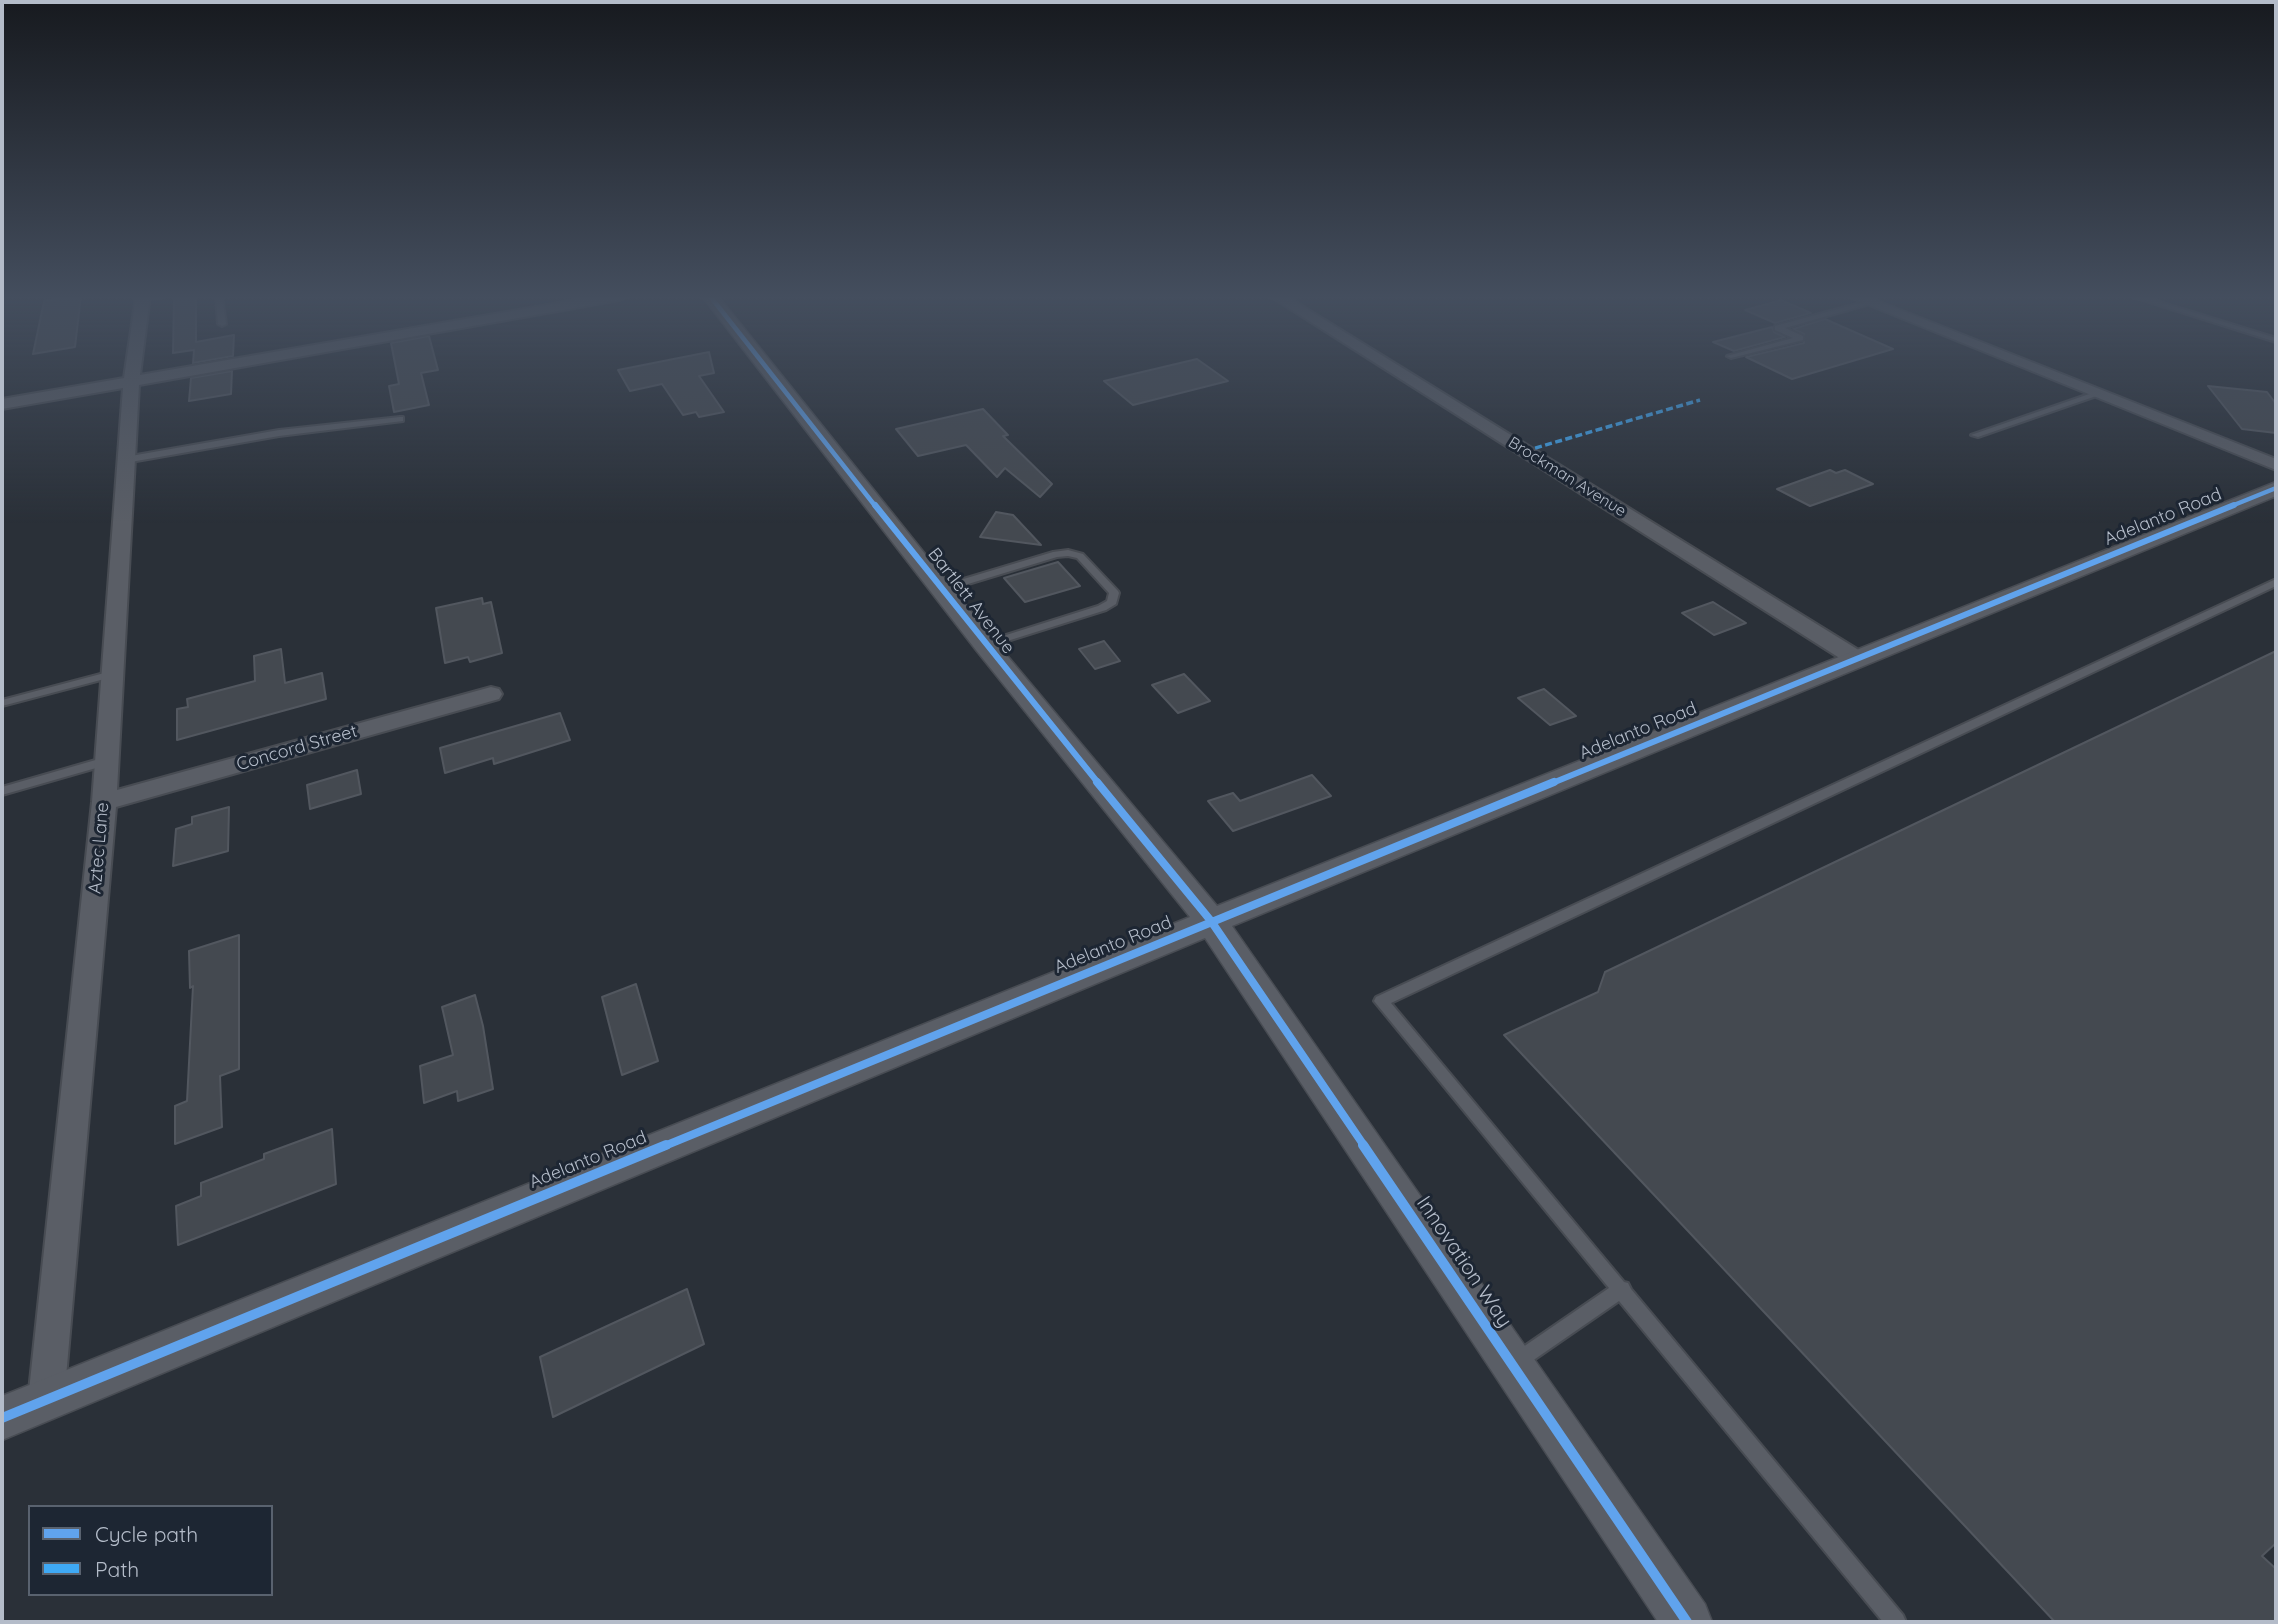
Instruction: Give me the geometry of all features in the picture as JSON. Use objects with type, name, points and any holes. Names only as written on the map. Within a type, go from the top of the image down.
[{"type":"street","name":"Aztec Lane","points":[[46,1400],[104,802],[132,372]]},
{"type":"street","points":[[2,404],[184,372]]},
{"type":"street","name":"Bartlett Avenue","points":[[770,372],[985,645],[1211,922]]},
{"type":"street","name":"Brockman Avenue","points":[[1397,372],[1857,659]]},
{"type":"street","points":[[2043,372],[2276,465]]},
{"type":"street","name":"Adelanto Road","points":[[2,1418],[2276,488]]},
{"type":"street","name":"Concord Street","points":[[104,802],[491,694]]},
{"type":"street","name":"Innovation Way","points":[[1211,922],[1687,1622]]},
{"type":"lane","points":[[1975,435],[2098,394]]},
{"type":"lane","points":[[125,460],[279,433],[400,419]]},
{"type":"lane","points":[[941,589],[1056,554],[1068,553],[1080,556],[1114,593],[1112,601],[1102,608],[985,645]]},
{"type":"lane","points":[[1896,1622],[1381,1001],[2276,582]]},
{"type":"lane","points":[[2,703],[112,674]]},
{"type":"lane","points":[[2,790],[106,761]]},
{"type":"lane","points":[[1513,1365],[1622,1289]]},
{"type":"building","points":[[232,372],[231,394],[189,401],[191,378]]},
{"type":"building","points":[[397,372],[428,372],[421,373],[429,405],[394,412],[389,386],[399,384]]},
{"type":"building","points":[[619,372],[714,372],[699,376],[724,412],[699,417],[696,412],[683,415],[662,384],[630,391]]},
{"type":"building","points":[[1143,372],[1215,372],[1228,381],[1133,405],[1104,381]]},
{"type":"building","points":[[1777,372],[1816,372],[1792,379]]},
{"type":"building","points":[[2208,386],[2267,392],[2276,404],[2276,433],[2242,429]]},
{"type":"building","points":[[983,409],[1008,435],[1003,436],[1052,484],[1040,497],[1005,468],[997,477],[966,445],[918,456],[896,429]]},
{"type":"building","points":[[1830,470],[1836,473],[1845,470],[1873,484],[1810,506],[1777,489]]},
{"type":"building","points":[[996,512],[1013,515],[1041,545],[980,537]]},
{"type":"building","points":[[1058,562],[1080,586],[1025,602],[1004,578]]},
{"type":"building","points":[[482,598],[483,604],[491,602],[502,653],[470,662],[468,657],[445,663],[436,608]]},
{"type":"building","points":[[1713,602],[1746,623],[1714,635],[1682,613]]},
{"type":"building","points":[[1104,641],[1120,661],[1095,669],[1079,649]]},
{"type":"building","points":[[281,649],[285,683],[322,673],[326,699],[177,740],[177,709],[188,707],[187,699],[255,681],[254,656]]},
{"type":"building","points":[[2276,651],[2276,1543],[2262,1556],[2276,1569],[2276,1622],[2055,1622],[1504,1035],[1598,992],[1605,972]]},
{"type":"building","points":[[1184,674],[1210,701],[1178,713],[1152,685]]},
{"type":"building","points":[[1544,689],[1576,716],[1550,725],[1518,698]]},
{"type":"building","points":[[560,713],[570,740],[494,764],[493,758],[445,773],[440,748]]},
{"type":"building","points":[[357,770],[361,794],[310,809],[307,785]]},
{"type":"building","points":[[1312,775],[1331,796],[1233,831],[1208,801],[1233,793],[1240,801]]},
{"type":"building","points":[[229,807],[228,851],[173,866],[176,829],[192,824],[192,817]]},
{"type":"building","points":[[239,935],[239,1069],[220,1076],[222,1127],[175,1144],[175,1106],[187,1101],[193,986],[190,988],[189,951]]},
{"type":"building","points":[[636,984],[658,1061],[622,1075],[602,997]]},
{"type":"building","points":[[475,995],[493,1089],[458,1101],[457,1091],[424,1103],[420,1066],[453,1055],[442,1007]]},
{"type":"building","points":[[332,1129],[336,1184],[178,1245],[176,1206],[201,1196],[201,1183],[264,1159],[264,1154]]},
{"type":"building","points":[[687,1289],[704,1344],[553,1417],[540,1357]]},
{"type":"marked path","points":[[1525,451],[1700,400]]},
{"type":"cycle path","points":[[770,372],[985,645],[1211,921],[1687,1622]]},
{"type":"cycle path","points":[[2,1418],[2276,488]]}]
